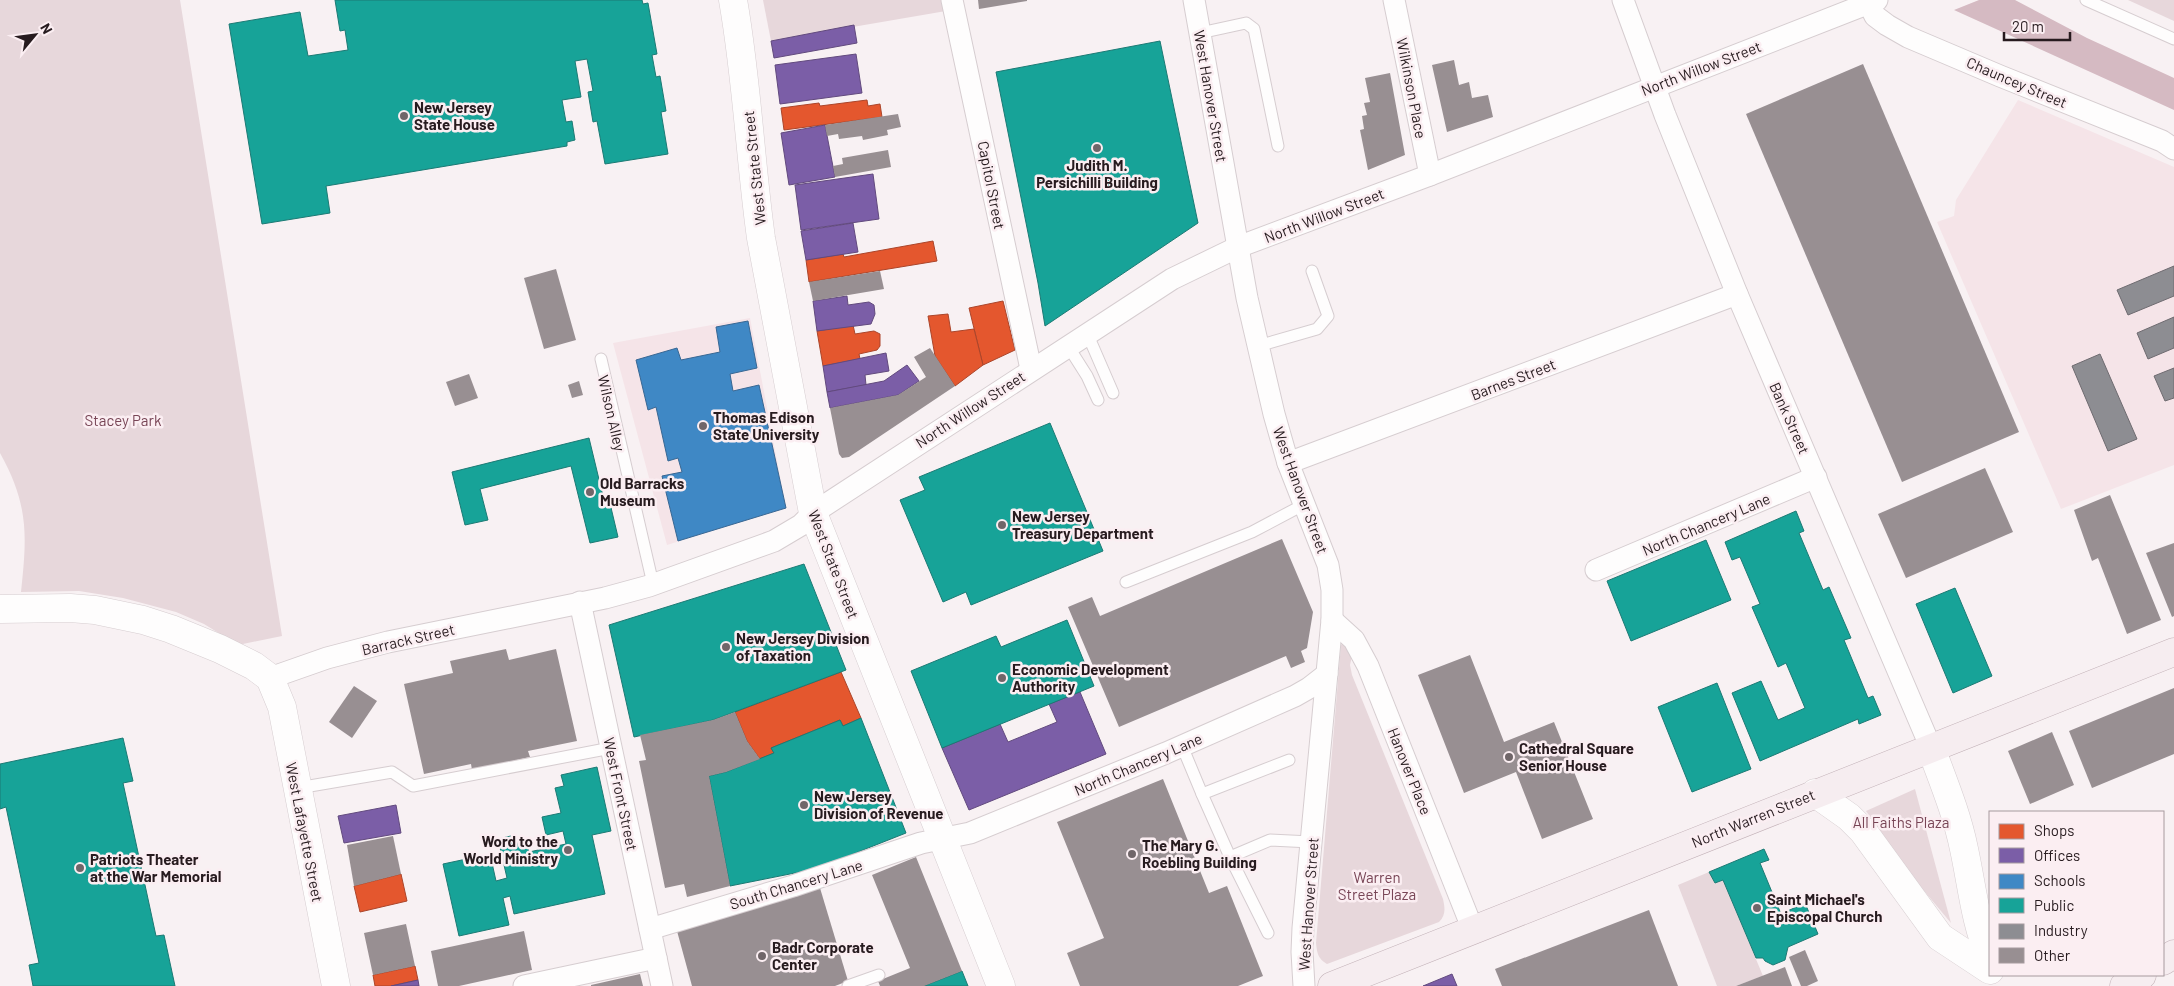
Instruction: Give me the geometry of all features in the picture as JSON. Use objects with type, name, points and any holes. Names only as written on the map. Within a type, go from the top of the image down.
[{"type":"main road","name":"North Warren Street","points":[[1332,986],[2174,652]]},
{"type":"main road","points":[[2124,986],[2140,976]]},
{"type":"street","name":"West State Street","points":[[733,0],[745,82],[755,196],[761,238],[813,513],[1001,986]]},
{"type":"street","name":"Capitol Street","points":[[952,0],[1031,369]]},
{"type":"street","name":"West Hanover Street","points":[[1194,0],[1238,247],[1258,346],[1288,463],[1328,565],[1332,590],[1332,620],[1302,952],[1304,986]]},
{"type":"street","name":"Wilkinson Place","points":[[1394,0],[1430,175]]},
{"type":"street","name":"Bank Street","points":[[1623,0],[1737,294],[1931,748]]},
{"type":"street","name":"North Willow Street","points":[[813,513],[1172,278],[1238,247],[1430,175],[1871,1]]},
{"type":"street","name":"Chauncey Street","points":[[1871,1],[1875,16],[1908,36],[2162,141],[2174,149]]},
{"type":"street","name":"Barnes Street","points":[[1288,463],[1737,294]]},
{"type":"street","name":"North Chancery Lane","points":[[1596,570],[1816,477]]},
{"type":"street","name":"Barrack Street","points":[[270,678],[327,658],[388,642],[580,602],[652,584],[774,541],[800,525],[813,513]]},
{"type":"street","name":"West Front Street","points":[[580,602],[662,986]]},
{"type":"street","points":[[0,610],[70,608],[95,610],[143,620],[220,649],[254,666],[270,678]]},
{"type":"street","name":"Hanover Place","points":[[1332,620],[1354,640],[1368,666],[1473,930]]},
{"type":"street","name":"North Chancery Lane","points":[[942,840],[970,833],[1182,746],[1295,696],[1309,688],[1326,674]]},
{"type":"street","name":"West Lafayette Street","points":[[270,678],[282,707],[296,789],[336,986]]},
{"type":"street","points":[[1931,748],[1953,808],[1964,849],[1977,920],[1989,952]]},
{"type":"street","points":[[1815,793],[1849,817],[1863,831],[1940,937],[1989,968]]},
{"type":"street","name":"South Chancery Lane","points":[[650,929],[793,886],[920,843],[942,840]]},
{"type":"street","points":[[524,986],[656,958]]},
{"type":"lane","points":[[2086,0],[2174,39]]},
{"type":"lane","points":[[1200,32],[1246,23],[1254,28],[1278,146]]},
{"type":"lane","points":[[1258,346],[1318,329],[1328,316],[1312,270]]},
{"type":"lane","points":[[1087,333],[1113,393]]},
{"type":"lane","points":[[1068,346],[1098,400]]},
{"type":"lane","name":"Wilson Alley","points":[[600,359],[652,584]]},
{"type":"lane","points":[[1126,582],[1252,532],[1305,504]]},
{"type":"lane","points":[[1182,746],[1230,856],[1268,933]]},
{"type":"lane","points":[[296,789],[392,772],[413,786],[611,748]]},
{"type":"lane","points":[[1202,794],[1289,760]]},
{"type":"lane","points":[[1230,856],[1270,840],[1311,842]]},
{"type":"lane","points":[[848,986],[879,975]]},
{"type":"shaded area","points":[[1979,0],[2015,0],[2087,38],[2174,78],[2174,110],[1954,10]]},
{"type":"shaded area","points":[[2018,100],[2174,167],[2174,465],[2061,509],[1937,222],[1954,216],[1956,200]]},
{"type":"shaded area","name":"Thomas Edison State University","points":[[750,318],[786,508],[667,545],[613,343]]},
{"type":"green space","name":"Stacey Park","points":[[0,0],[180,0],[282,636],[238,645],[204,624],[176,612],[123,598],[79,591],[21,592],[25,537],[24,521],[16,489],[0,453]]},
{"type":"green space","points":[[763,0],[944,0],[946,11],[771,41]]},
{"type":"green space","points":[[2128,0],[2174,0],[2174,21]]},
{"type":"green space","name":"Warren Street Plaza","points":[[1344,642],[1352,656],[1350,665],[1352,675],[1443,899],[1444,911],[1443,917],[1439,922],[1327,964],[1318,955],[1316,943],[1341,645]]},
{"type":"green space","name":"All Faiths Plaza","points":[[1915,789],[1951,923],[1915,880],[1866,811]]},
{"type":"green space","points":[[1709,872],[1715,883],[1723,880],[1763,976],[1736,986],[1717,986],[1678,885]]},
{"type":"building: Shops","points":[[867,100],[868,106],[880,104],[882,117],[784,130],[781,108],[819,103],[820,106]]},
{"type":"building: Shops","points":[[933,241],[937,261],[809,282],[806,260],[843,254],[844,257]]},
{"type":"building: Shops","points":[[1003,301],[1015,350],[983,365],[969,308]]},
{"type":"building: Shops","points":[[948,314],[951,332],[974,329],[983,365],[955,386],[935,356],[928,316]]},
{"type":"building: Shops","points":[[853,325],[855,334],[874,331],[880,334],[880,346],[877,350],[859,354],[860,359],[823,366],[817,331]]},
{"type":"building: Shops","points":[[841,672],[861,718],[843,726],[840,720],[771,748],[774,753],[760,759],[747,741],[735,712]]},
{"type":"building: Shops","points":[[401,874],[407,901],[360,912],[354,886]]},
{"type":"building: Shops","points":[[415,966],[418,980],[391,986],[375,986],[373,975]]},
{"type":"building: Offices","points":[[854,25],[857,43],[774,58],[771,41]]},
{"type":"building: Offices","points":[[856,54],[862,93],[780,104],[775,65]]},
{"type":"building: Offices","points":[[825,125],[835,177],[789,185],[781,133]]},
{"type":"building: Offices","points":[[873,174],[879,219],[801,230],[795,185]]},
{"type":"building: Offices","points":[[853,223],[858,252],[806,260],[801,231]]},
{"type":"building: Offices","points":[[847,296],[848,305],[869,302],[874,305],[875,314],[871,324],[817,331],[813,301]]},
{"type":"building: Offices","points":[[886,353],[889,371],[865,375],[866,385],[827,392],[823,366]]},
{"type":"building: Offices","points":[[907,365],[919,381],[898,395],[830,408],[827,392],[884,381]]},
{"type":"building: Offices","points":[[1080,692],[1106,754],[969,810],[942,748],[1000,724],[1008,742],[1057,722],[1049,704]]},
{"type":"building: Offices","points":[[396,805],[401,833],[344,843],[338,816]]},
{"type":"building: Offices","points":[[1452,974],[1457,986],[1423,986]]},
{"type":"building: Offices","points":[[418,980],[419,986],[391,986]]},
{"type":"building: Schools","name":"Thomas Edison State University","points":[[748,321],[757,368],[730,374],[733,391],[759,385],[786,508],[678,541],[662,476],[682,472],[678,458],[668,461],[656,407],[648,410],[636,360],[677,348],[681,360],[720,352],[716,327]]},
{"type":"building: Public","name":"New Jersey State House","points":[[335,0],[642,0],[643,4],[648,3],[657,54],[652,55],[656,77],[660,76],[666,111],[661,112],[668,154],[605,164],[597,121],[593,122],[588,92],[593,91],[587,59],[575,61],[581,97],[562,100],[566,122],[572,121],[575,140],[567,142],[567,146],[326,186],[330,213],[262,224],[229,24],[300,12],[308,56],[348,50],[345,30],[340,31]]},
{"type":"building: Public","name":"Judith M. Persichilli Building","points":[[1160,41],[1198,223],[1045,326],[996,72]]},
{"type":"building: Public","name":"New Jersey Treasury Department","points":[[1050,423],[1103,551],[971,605],[966,592],[943,602],[900,500],[925,490],[919,477]]},
{"type":"building: Public","name":"Old Barracks Museum","points":[[589,438],[603,496],[608,495],[618,537],[590,543],[571,466],[480,489],[488,520],[465,525],[452,472]]},
{"type":"building: Public","points":[[1796,511],[1804,531],[1799,533],[1823,590],[1829,587],[1851,638],[1844,640],[1868,698],[1873,696],[1881,715],[1859,724],[1858,719],[1760,761],[1732,693],[1761,681],[1778,720],[1805,708],[1786,663],[1778,667],[1752,607],[1760,604],[1740,557],[1732,560],[1725,542]]},
{"type":"building: Public","points":[[1706,540],[1731,600],[1631,641],[1607,581]]},
{"type":"building: Public","name":"New Jersey Division of Taxation","points":[[804,564],[846,670],[713,720],[634,737],[609,625]]},
{"type":"building: Public","points":[[1955,588],[1992,676],[1953,693],[1916,604]]},
{"type":"building: Public","name":"Economic Development Authority","points":[[1067,620],[1094,686],[942,748],[911,671],[996,636],[1001,647]]},
{"type":"building: Public","points":[[1717,683],[1751,769],[1692,792],[1658,707]]},
{"type":"building: Public","name":"New Jersey Division of Revenue","points":[[861,718],[906,833],[815,869],[730,886],[709,776],[726,772],[774,753],[771,748],[840,720],[843,726]]},
{"type":"building: Public","name":"Patriots Theater at the War Memorial","points":[[123,738],[133,781],[123,783],[156,936],[164,935],[175,986],[33,986],[29,965],[39,963],[6,807],[0,809],[0,764]]},
{"type":"building: Public","name":"Word to the World Ministry","points":[[597,767],[611,831],[592,835],[605,894],[514,914],[510,896],[503,898],[509,925],[459,936],[443,864],[490,854],[496,881],[507,878],[498,839],[515,835],[518,847],[527,845],[529,852],[566,844],[563,831],[546,835],[542,817],[561,813],[555,788],[564,786],[561,775]]},
{"type":"building: Public","name":"Saint Michael's Episcopal Church","points":[[1764,849],[1769,860],[1760,863],[1781,914],[1805,903],[1818,934],[1788,947],[1785,960],[1773,965],[1763,958],[1756,958],[1723,880],[1715,883],[1709,872]]},
{"type":"building: Public","points":[[962,971],[968,986],[924,986]]},
{"type":"building: Industry","points":[[2174,266],[2174,296],[2128,315],[2117,290]]},
{"type":"building: Industry","points":[[2174,317],[2174,348],[2148,359],[2137,333]]},
{"type":"building: Industry","points":[[2100,354],[2137,439],[2108,451],[2072,366]]},
{"type":"building: Industry","points":[[2174,368],[2174,398],[2165,401],[2154,376]]},
{"type":"building: Other","points":[[978,0],[1027,0],[1027,1],[979,9]]},
{"type":"building: Other","points":[[1454,60],[1459,85],[1469,82],[1472,98],[1488,95],[1493,117],[1447,132],[1432,65]]},
{"type":"building: Other","points":[[1863,64],[2019,432],[1902,482],[1746,114]]},
{"type":"building: Other","points":[[1390,73],[1405,155],[1368,170],[1360,130],[1364,129],[1362,116],[1367,115],[1364,103],[1370,102],[1365,78]]},
{"type":"building: Other","points":[[898,114],[901,127],[887,130],[888,135],[863,140],[862,136],[839,139],[838,134],[827,136],[825,125]]},
{"type":"building: Other","points":[[888,150],[891,167],[835,177],[833,166],[843,164],[842,158]]},
{"type":"building: Other","points":[[556,269],[576,340],[544,349],[524,278]]},
{"type":"building: Other","points":[[880,271],[884,289],[813,301],[809,282]]},
{"type":"building: Other","points":[[930,348],[955,386],[849,457],[842,458],[839,454],[830,408],[898,395],[926,377],[914,357]]},
{"type":"building: Other","points":[[469,374],[478,398],[455,406],[446,382]]},
{"type":"building: Other","points":[[579,381],[583,395],[572,398],[568,385]]},
{"type":"building: Other","points":[[1985,468],[2013,532],[1906,578],[1878,514]]},
{"type":"building: Other","points":[[2110,495],[2161,620],[2127,634],[2098,558],[2092,561],[2074,510]]},
{"type":"building: Other","points":[[1282,539],[1313,612],[1307,648],[1301,651],[1305,662],[1291,668],[1286,656],[1119,727],[1068,607],[1092,597],[1100,616]]},
{"type":"building: Other","points":[[2174,543],[2174,616],[2172,617],[2146,553]]},
{"type":"building: Other","points":[[506,649],[509,660],[556,649],[577,741],[528,751],[530,757],[472,770],[471,764],[424,774],[404,684],[453,673],[450,661]]},
{"type":"building: Other","name":"Cathedral Square Senior House","points":[[1470,655],[1504,742],[1554,722],[1593,819],[1542,839],[1516,772],[1464,793],[1418,675]]},
{"type":"building: Other","points":[[354,686],[377,701],[352,738],[329,722]]},
{"type":"building: Other","points":[[2174,688],[2174,754],[2092,788],[2069,731]]},
{"type":"building: Other","points":[[735,712],[747,741],[760,759],[726,772],[709,776],[730,886],[687,897],[684,884],[665,888],[639,761],[646,760],[640,735],[713,720]]},
{"type":"building: Other","points":[[2052,732],[2074,785],[2030,804],[2008,751]]},
{"type":"building: Other","name":"The Mary G. Roebling Building","points":[[1163,779],[1209,893],[1227,886],[1263,976],[1238,986],[1080,986],[1067,953],[1104,938],[1057,822]]},
{"type":"building: Other","points":[[393,836],[401,874],[354,886],[347,845]]},
{"type":"building: Other","points":[[916,857],[962,971],[924,986],[880,986],[878,981],[910,968],[872,875]]},
{"type":"building: Other","name":"Badr Corporate Center","points":[[820,888],[848,981],[835,986],[692,986],[677,931]]},
{"type":"building: Other","points":[[1649,910],[1678,986],[1502,986],[1495,969]]},
{"type":"building: Other","points":[[406,924],[415,966],[373,975],[364,933]]},
{"type":"building: Other","points":[[524,931],[532,970],[459,986],[438,986],[431,951]]},
{"type":"building: Other","points":[[1805,950],[1818,981],[1807,986],[1801,986],[1789,957]]},
{"type":"building: Other","points":[[1785,967],[1792,986],[1736,986]]},
{"type":"building: Other","points":[[640,974],[643,986],[591,986],[591,985]]},
{"type":"place","name":"New Jersey State House","points":[[404,116]]},
{"type":"place","name":"Judith M. Persichilli Building","points":[[1097,148]]},
{"type":"place","name":"Thomas Edison State University","points":[[703,426]]},
{"type":"place","name":"Old Barracks Museum","points":[[590,492]]},
{"type":"place","name":"New Jersey Treasury Department","points":[[1002,525]]},
{"type":"place","name":"New Jersey Division of Taxation","points":[[726,647]]},
{"type":"place","name":"Economic Development Authority","points":[[1002,678]]},
{"type":"place","name":"Cathedral Square Senior House","points":[[1509,757]]},
{"type":"place","name":"New Jersey Division of Revenue","points":[[804,805]]},
{"type":"place","name":"Word to the World Ministry","points":[[568,850]]},
{"type":"place","name":"The Mary G. Roebling Building","points":[[1132,854]]},
{"type":"place","name":"Patriots Theater at the War Memorial","points":[[80,868]]},
{"type":"place","name":"Saint Michael's Episcopal Church","points":[[1757,908]]},
{"type":"place","name":"Badr Corporate Center","points":[[762,956]]}]
